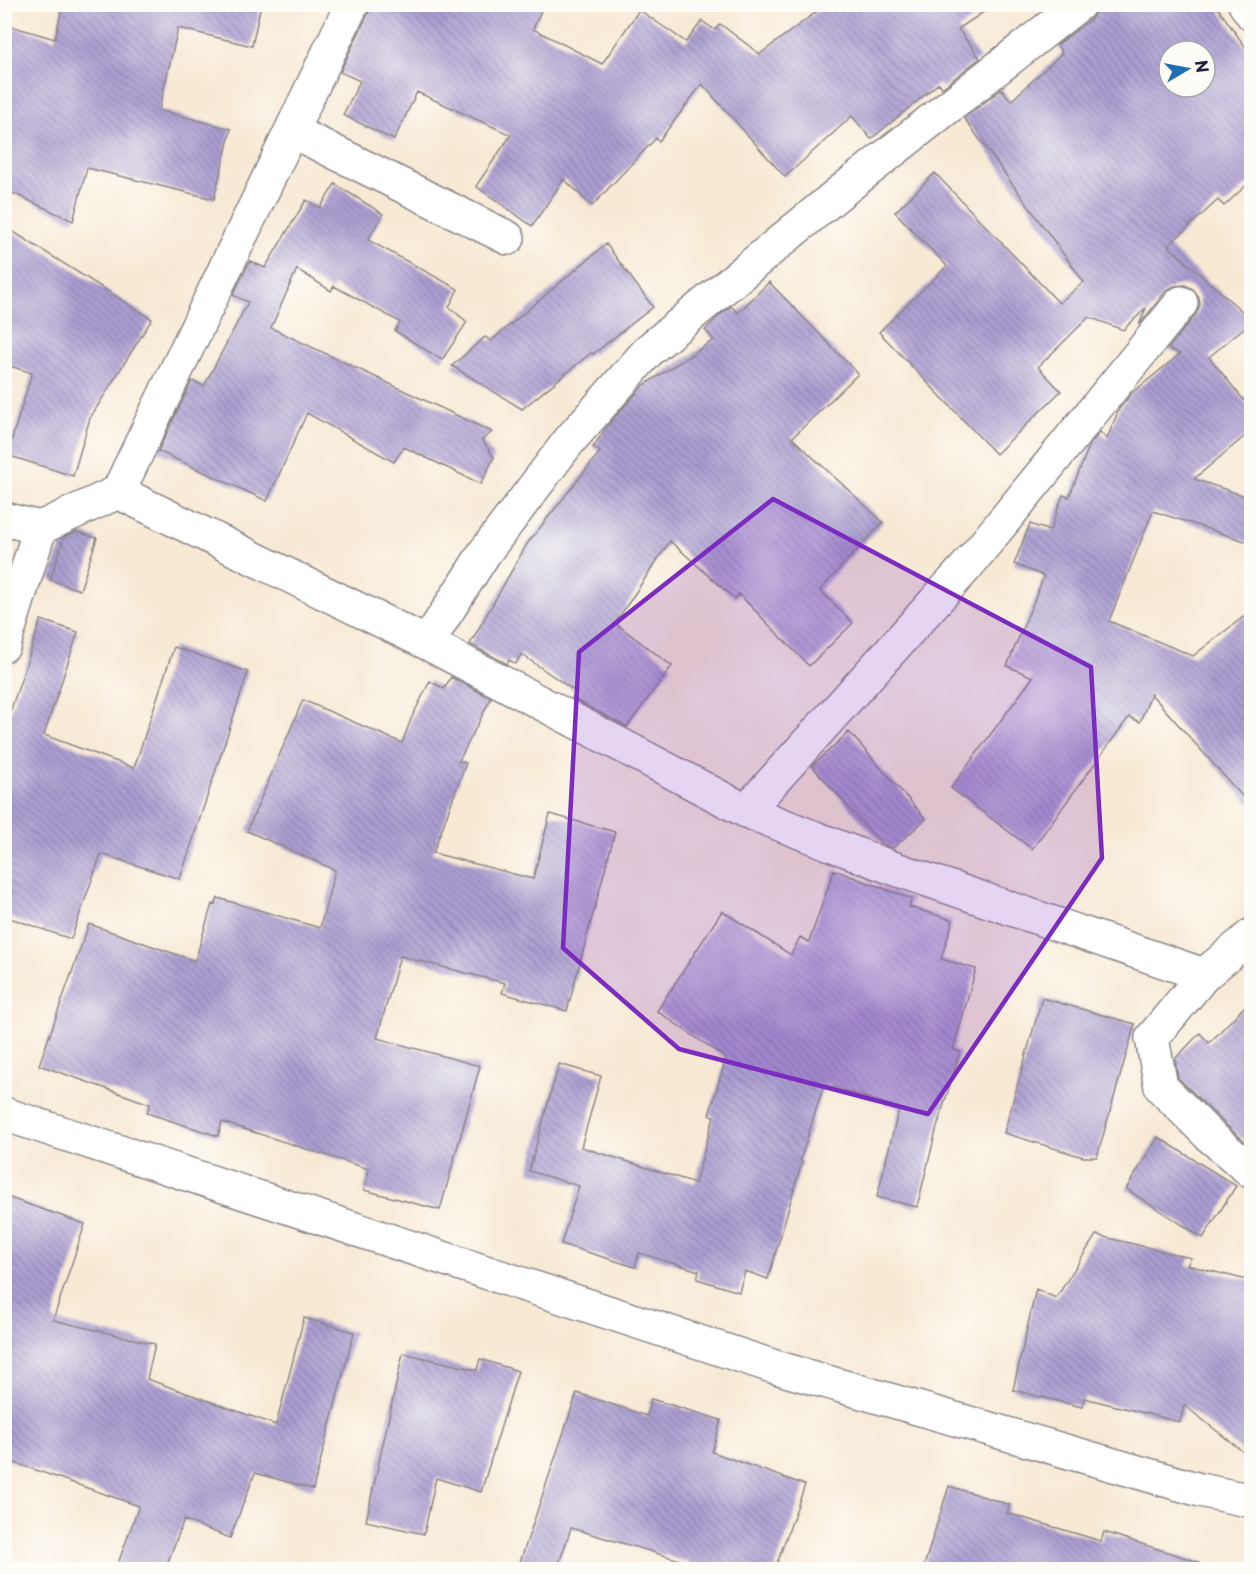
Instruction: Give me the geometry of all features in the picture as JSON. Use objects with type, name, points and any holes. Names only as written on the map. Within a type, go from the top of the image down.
[{"type":"street","points":[[4,519],[40,528],[118,492],[352,4]]},
{"type":"street","points":[[427,643],[485,552],[562,450],[650,349],[839,193],[1079,4]]},
{"type":"street","points":[[1245,4],[1251,14]]},
{"type":"street","points":[[292,131],[508,238]]},
{"type":"street","points":[[746,811],[967,566],[1181,303]]},
{"type":"street","points":[[118,492],[427,643],[746,811],[887,866],[1204,975]]},
{"type":"street","points":[[4,645],[40,528]]},
{"type":"street","points":[[1251,935],[1204,975],[1152,1038],[1161,1087],[1210,1136],[1251,1172]]},
{"type":"street","points":[[4,1114],[772,1366],[1200,1490],[1251,1501]]},
{"type":"highlighted area","points":[[773,499],[1091,667],[1102,858],[928,1114],[679,1049],[563,948],[579,652]]},
{"type":"building","points":[[63,4],[261,4],[252,46],[178,28],[159,110],[231,129],[214,199],[87,168],[73,221],[4,189],[4,24],[55,39]]},
{"type":"building","points":[[370,4],[544,4],[533,29],[602,64],[639,10],[686,42],[702,21],[715,30],[720,24],[760,54],[827,4],[996,4],[958,29],[980,58],[942,88],[939,83],[871,139],[852,116],[785,177],[702,84],[659,141],[656,138],[592,206],[564,179],[532,226],[476,186],[511,135],[417,92],[394,140],[343,115],[360,81],[340,72],[369,12]]},
{"type":"building","points":[[1097,4],[1215,4],[1251,55],[1251,181],[1224,206],[1218,200],[1168,246],[1251,319],[1251,322],[1209,357],[1251,409],[1251,431],[1194,479],[1251,498],[1251,543],[1153,511],[1109,621],[1193,656],[1251,611],[1251,806],[1151,694],[1140,722],[1129,717],[1032,849],[951,788],[1033,677],[1007,666],[1044,576],[1014,564],[1030,524],[1050,531],[1063,495],[1069,497],[1090,444],[1100,432],[1107,439],[1119,409],[1132,393],[1180,354],[1168,349],[1196,314],[1200,305],[1199,297],[1193,289],[1185,285],[1174,286],[1166,291],[1139,325],[1146,308],[1123,330],[1089,317],[1038,367],[1061,391],[996,454],[879,332],[947,266],[895,212],[935,173],[1059,303],[1084,282],[964,118],[1002,89],[1011,101],[1062,53],[1057,45],[1091,19]]},
{"type":"building","points":[[335,184],[383,214],[368,240],[458,289],[449,307],[467,322],[442,360],[395,331],[400,322],[334,286],[331,291],[297,269],[271,328],[492,432],[482,440],[494,457],[481,484],[404,447],[394,462],[307,413],[267,501],[158,451],[192,381],[204,386],[248,302],[233,295],[250,261],[265,268],[306,200],[320,208]]},
{"type":"building","points":[[4,226],[152,319],[90,418],[73,476],[7,455],[32,373],[4,364]]},
{"type":"building","points":[[606,244],[653,307],[522,409],[452,366],[485,337],[491,341]]},
{"type":"building","points":[[769,282],[858,374],[792,438],[883,522],[820,590],[853,623],[809,666],[739,594],[735,599],[670,541],[615,623],[672,666],[627,727],[572,698],[576,692],[521,654],[516,664],[509,660],[507,664],[470,644],[527,544],[600,452],[593,447],[611,421],[644,385],[714,340],[705,330],[719,316],[731,306],[738,313]]},
{"type":"building","points":[[77,532],[97,538],[80,590],[50,580],[64,537]]},
{"type":"building","points":[[41,620],[78,632],[44,735],[134,768],[174,647],[248,672],[180,879],[101,854],[71,939],[4,916],[4,730]]},
{"type":"building","points":[[451,677],[491,698],[459,761],[466,763],[433,853],[533,879],[550,814],[615,832],[567,1011],[502,993],[505,983],[400,956],[377,1038],[480,1066],[440,1210],[364,1190],[369,1169],[222,1122],[218,1136],[147,1113],[150,1104],[39,1065],[89,924],[195,961],[212,904],[215,905],[218,898],[320,928],[335,870],[247,831],[303,700],[402,743],[430,681],[444,689]]},
{"type":"building","points":[[849,732],[926,819],[893,848],[881,843],[812,766]]},
{"type":"building","points":[[834,870],[912,899],[909,907],[953,920],[941,959],[976,969],[953,1050],[960,1052],[937,1127],[917,1207],[877,1197],[899,1108],[824,1084],[800,1161],[802,1162],[768,1279],[745,1271],[739,1292],[697,1279],[699,1271],[639,1253],[635,1267],[561,1244],[579,1186],[529,1171],[559,1064],[601,1076],[581,1147],[695,1183],[714,1116],[709,1115],[726,1058],[657,1011],[722,911],[791,955],[800,937],[809,942]]},
{"type":"building","points":[[1042,998],[1135,1024],[1097,1157],[1083,1157],[1004,1133]]},
{"type":"building","points":[[1251,1000],[1251,1147],[1178,1078],[1175,1059],[1200,1033],[1209,1043]]},
{"type":"building","points":[[1158,1137],[1236,1186],[1203,1238],[1126,1189]]},
{"type":"building","points":[[4,1196],[85,1224],[53,1320],[155,1344],[147,1379],[276,1425],[304,1318],[354,1332],[313,1489],[255,1473],[230,1538],[184,1520],[165,1569],[116,1569],[139,1506],[4,1459]]},
{"type":"building","points":[[1096,1235],[1191,1258],[1187,1265],[1251,1281],[1251,1458],[1184,1405],[1180,1422],[1084,1398],[1082,1407],[1013,1390],[1036,1289],[1056,1298]]},
{"type":"building","points":[[403,1353],[477,1370],[480,1359],[518,1371],[481,1492],[436,1478],[424,1534],[366,1521]]},
{"type":"building","points":[[577,1393],[647,1416],[651,1399],[721,1420],[712,1452],[805,1485],[775,1569],[688,1569],[690,1563],[571,1528],[557,1569],[544,1569],[520,1562]]},
{"type":"building","points":[[949,1486],[1010,1505],[1007,1513],[1101,1541],[1104,1532],[1199,1562],[1198,1569],[923,1569]]}]
